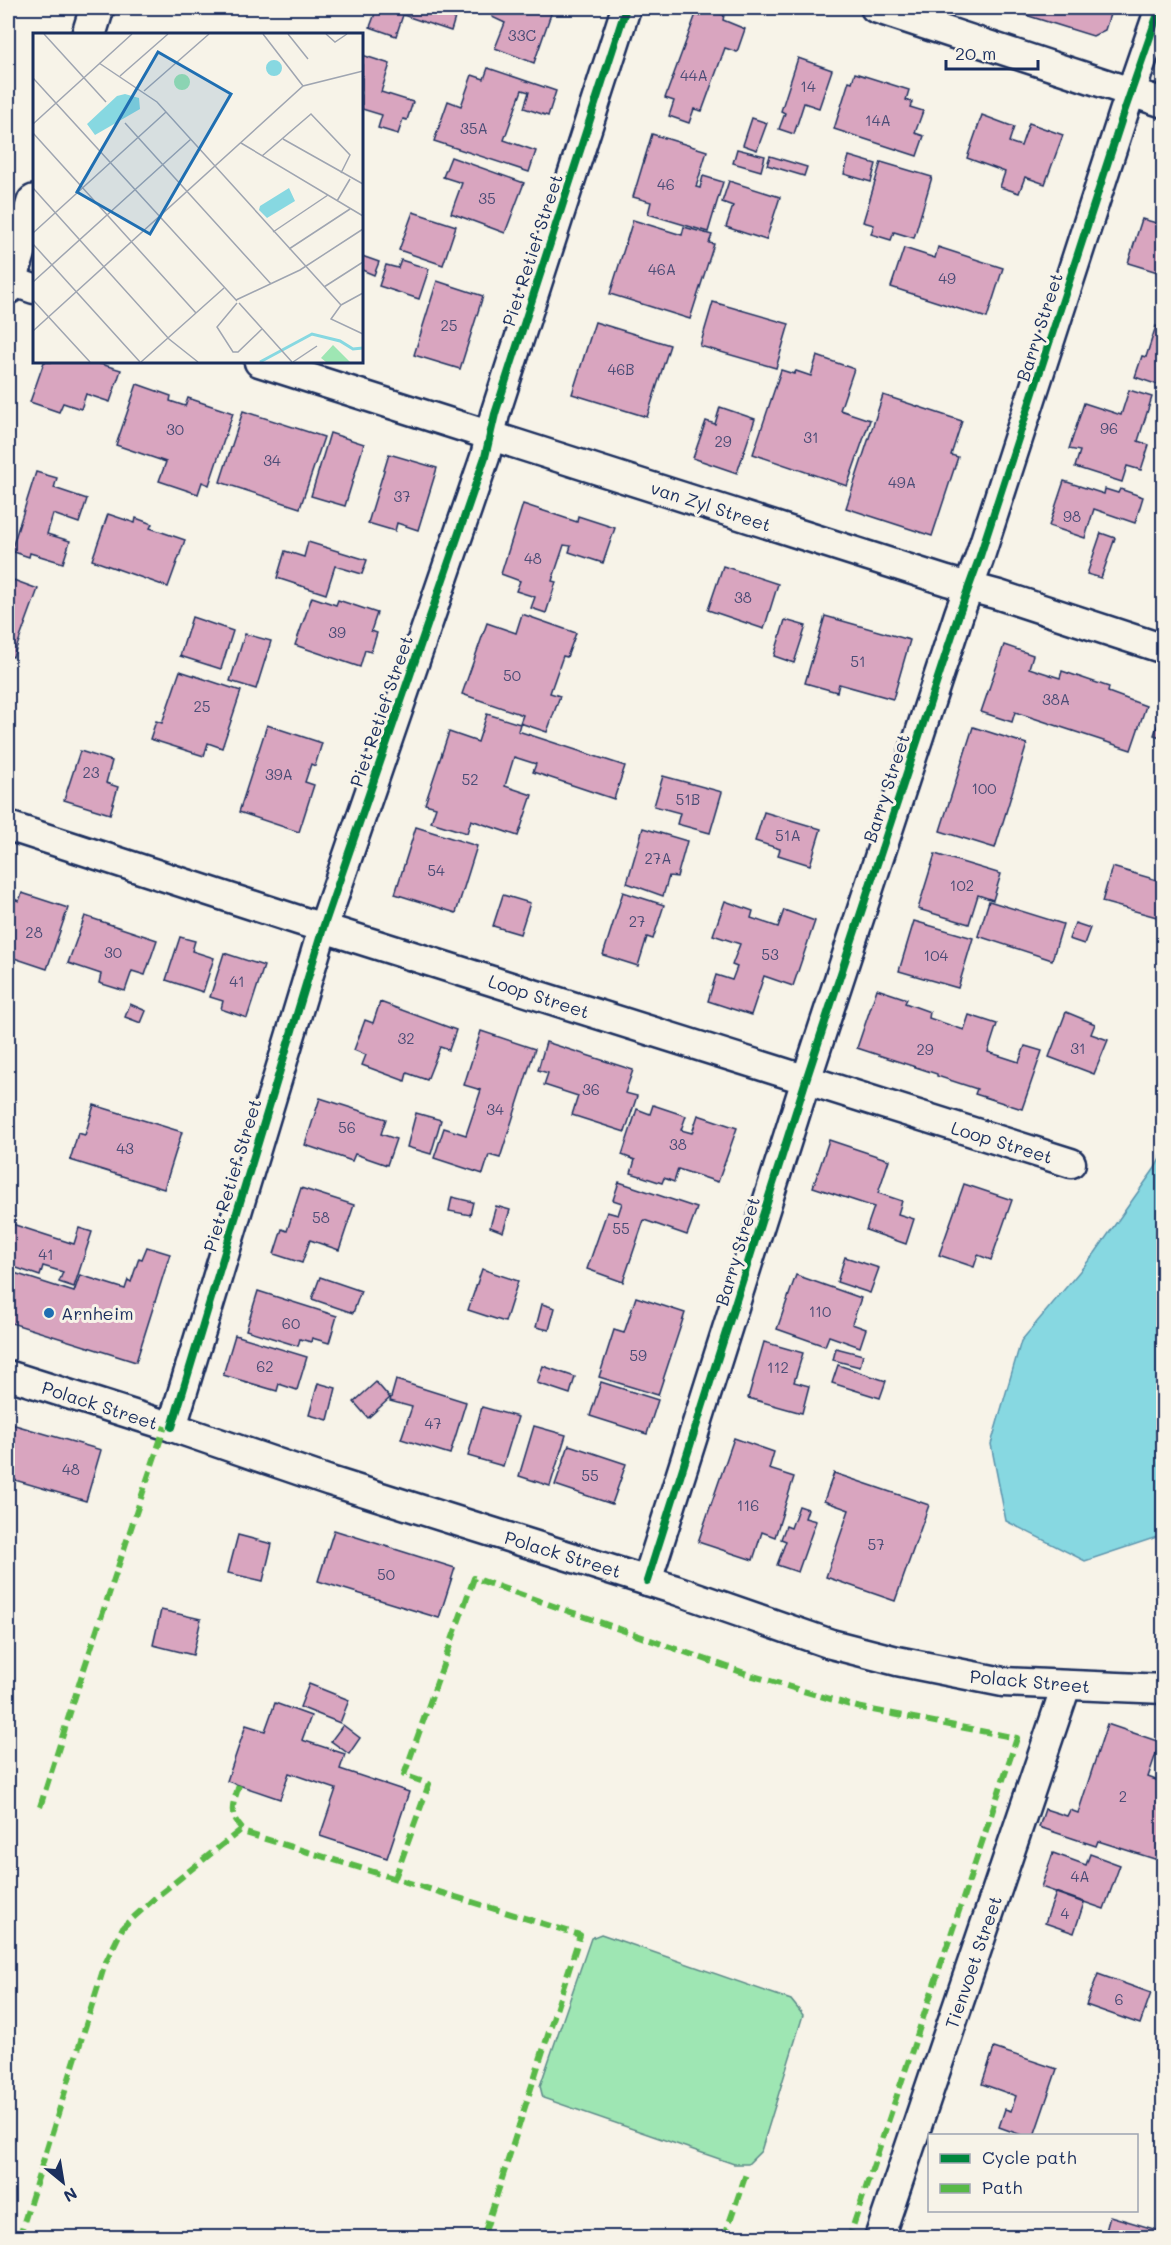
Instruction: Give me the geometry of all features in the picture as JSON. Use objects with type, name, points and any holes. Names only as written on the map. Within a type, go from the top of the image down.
[{"type":"street","points":[[89,33],[98,8]]},
{"type":"street","name":"Piet Retief Street","points":[[172,1427],[322,928],[481,469],[495,414],[626,8]]},
{"type":"street","points":[[875,8],[1164,103]]},
{"type":"street","name":"Barry Street","points":[[647,1581],[806,1080],[1160,8]]},
{"type":"street","points":[[15,284],[33,206]]},
{"type":"street","name":"van Zyl Street","points":[[262,363],[1164,649]]},
{"type":"street","name":"Loop Street","points":[[8,826],[322,928],[1071,1163]]},
{"type":"street","name":"Polack Street","points":[[8,1375],[172,1427],[330,1481],[647,1581],[831,1644],[897,1661],[1003,1682],[1164,1689]]},
{"type":"street","name":"Tienvoet Street","points":[[879,2238],[1066,1686]]},
{"type":"green space","points":[[601,1934],[791,2000],[803,2015],[761,2151],[748,2164],[734,2164],[543,2098],[540,2086],[591,1938]]},
{"type":"water","points":[[1163,1153],[1163,1535],[1085,1561],[1006,1521],[991,1444],[1021,1341],[1095,1253],[1155,1168]]},
{"type":"building","points":[[377,8],[458,8],[451,31],[403,15],[396,36],[370,27]]},
{"type":"building","points":[[496,8],[553,8],[534,63],[495,48],[505,23],[492,17]]},
{"type":"building","points":[[702,8],[724,15],[723,20],[745,29],[737,52],[725,48],[702,111],[694,109],[689,123],[669,116],[674,101],[665,98],[696,14],[700,16]]},
{"type":"building","points":[[1003,8],[1112,8],[1105,30],[1093,36]]},
{"type":"building","points":[[363,55],[390,64],[381,92],[413,102],[407,120],[403,119],[398,134],[378,128],[382,115],[363,109]]},
{"type":"building","points":[[798,58],[832,70],[819,108],[804,103],[794,134],[779,129],[785,113],[781,111]]},
{"type":"building","points":[[488,68],[556,91],[548,116],[524,108],[529,92],[522,90],[504,140],[536,151],[529,172],[434,141],[448,101],[461,106],[472,75],[484,79]]},
{"type":"building","points":[[855,73],[909,90],[906,100],[912,102],[910,107],[923,111],[915,133],[924,136],[917,156],[834,129],[849,81],[852,82]]},
{"type":"building","points":[[982,115],[1014,127],[1009,142],[1021,146],[1029,123],[1063,135],[1045,184],[1025,177],[1019,193],[1000,187],[1005,172],[967,158]]},
{"type":"building","points":[[752,118],[767,123],[757,150],[743,145]]},
{"type":"building","points":[[652,134],[707,151],[696,187],[700,188],[703,176],[723,182],[708,232],[648,214],[651,202],[633,197]]},
{"type":"building","points":[[737,149],[765,156],[761,171],[733,163]]},
{"type":"building","points":[[770,156],[807,167],[804,176],[767,165]]},
{"type":"building","points":[[849,156],[876,164],[871,182],[844,174]]},
{"type":"building","points":[[451,157],[524,183],[505,233],[451,213],[462,183],[443,177]]},
{"type":"building","points":[[881,162],[932,177],[914,238],[894,232],[891,240],[871,234],[874,225],[863,222]]},
{"type":"building","points":[[729,181],[780,197],[766,240],[726,227],[733,206],[722,202]]},
{"type":"building","points":[[413,212],[456,226],[443,265],[399,250]]},
{"type":"building","points":[[1142,219],[1164,225],[1164,274],[1128,263]]},
{"type":"building","points":[[633,220],[682,235],[684,227],[712,235],[709,243],[714,244],[690,319],[610,294]]},
{"type":"building","points":[[938,247],[1003,268],[987,318],[891,287],[904,248],[935,258]]},
{"type":"building","points":[[363,256],[379,262],[374,275],[363,270]]},
{"type":"building","points":[[401,260],[429,269],[419,299],[379,286],[386,265],[398,268]]},
{"type":"building","points":[[437,281],[483,296],[460,369],[414,355]]},
{"type":"building","points":[[713,302],[789,324],[776,368],[700,346]]},
{"type":"building","points":[[595,322],[670,345],[647,417],[572,394]]},
{"type":"building","points":[[1156,326],[1164,329],[1164,387],[1135,377],[1142,356],[1146,357]]},
{"type":"building","points":[[817,356],[854,369],[840,410],[870,420],[847,486],[753,454],[781,370],[794,374],[796,371],[811,376]]},
{"type":"building","points":[[44,363],[97,363],[121,370],[110,402],[86,394],[81,409],[63,403],[59,412],[30,402]]},
{"type":"building","points":[[137,384],[171,396],[170,401],[185,406],[188,398],[233,413],[209,485],[202,482],[198,494],[159,481],[166,462],[116,445]]},
{"type":"building","points":[[1129,390],[1152,397],[1138,441],[1149,445],[1141,470],[1127,466],[1122,482],[1075,467],[1080,451],[1069,449],[1084,403],[1121,415]]},
{"type":"building","points":[[883,395],[962,421],[951,455],[958,457],[932,536],[846,508]]},
{"type":"building","points":[[720,407],[755,419],[737,473],[693,458],[706,421],[715,424]]},
{"type":"building","points":[[243,411],[324,437],[300,508],[220,482]]},
{"type":"building","points":[[330,433],[364,444],[345,506],[311,496]]},
{"type":"building","points":[[389,454],[437,468],[418,530],[397,523],[395,531],[368,523]]},
{"type":"building","points":[[36,472],[57,478],[54,488],[87,499],[79,523],[53,514],[47,534],[70,541],[63,563],[30,553],[29,557],[11,551]]},
{"type":"building","points":[[1064,481],[1104,494],[1105,489],[1118,493],[1120,489],[1143,497],[1135,523],[1094,509],[1085,538],[1049,526]]},
{"type":"building","points":[[523,504],[577,522],[578,516],[615,528],[603,563],[569,552],[571,546],[564,545],[552,581],[556,582],[546,613],[531,608],[535,597],[516,591],[520,581],[501,574]]},
{"type":"building","points":[[108,514],[135,523],[136,518],[152,524],[150,528],[185,540],[168,587],[92,560]]},
{"type":"building","points":[[1101,533],[1115,538],[1101,578],[1087,574]]},
{"type":"building","points":[[308,542],[367,560],[362,574],[335,566],[326,594],[277,578],[285,551],[304,557]]},
{"type":"building","points":[[723,566],[778,584],[764,629],[708,610]]},
{"type":"building","points":[[8,578],[38,589],[13,657],[8,655]]},
{"type":"building","points":[[312,597],[336,605],[338,600],[377,613],[371,631],[377,633],[371,652],[365,650],[360,667],[295,645]]},
{"type":"building","points":[[522,614],[576,633],[567,657],[563,656],[550,693],[560,696],[547,732],[520,723],[523,715],[462,694],[487,623],[516,633]]},
{"type":"building","points":[[825,616],[910,640],[893,699],[839,684],[837,692],[805,683]]},
{"type":"building","points":[[192,617],[233,631],[221,669],[180,656]]},
{"type":"building","points":[[785,620],[806,626],[794,663],[774,656]]},
{"type":"building","points":[[245,634],[271,641],[256,689],[230,681]]},
{"type":"building","points":[[1004,645],[1033,655],[1029,668],[1060,678],[1062,671],[1109,687],[1108,692],[1146,706],[1131,750],[1015,712],[1012,722],[981,712]]},
{"type":"building","points":[[180,671],[241,691],[222,748],[208,743],[204,756],[150,739],[156,721],[162,723]]},
{"type":"building","points":[[1164,706],[1164,738],[1154,735]]},
{"type":"building","points":[[487,714],[520,724],[518,731],[625,766],[614,799],[533,772],[536,764],[514,757],[505,786],[532,795],[518,836],[471,820],[467,833],[431,822],[436,807],[425,804],[449,732],[478,742]]},
{"type":"building","points":[[267,725],[322,743],[315,766],[311,764],[305,782],[314,785],[299,832],[239,812]]},
{"type":"building","points":[[973,727],[1027,744],[995,848],[940,831]]},
{"type":"building","points":[[80,751],[112,761],[106,783],[118,787],[110,814],[64,800]]},
{"type":"building","points":[[663,776],[722,792],[710,833],[677,824],[680,813],[654,806]]},
{"type":"building","points":[[764,812],[821,829],[810,865],[778,855],[780,849],[755,841]]},
{"type":"building","points":[[416,827],[477,846],[456,913],[395,894]]},
{"type":"building","points":[[643,828],[687,841],[677,877],[669,876],[663,896],[627,883]]},
{"type":"building","points":[[935,854],[1001,874],[993,900],[978,895],[969,924],[918,909]]},
{"type":"building","points":[[1112,867],[1164,882],[1164,919],[1102,902]]},
{"type":"building","points":[[623,892],[664,905],[653,939],[647,937],[638,966],[603,955]]},
{"type":"building","points":[[22,893],[68,908],[47,969],[8,956],[8,894],[19,901]]},
{"type":"building","points":[[503,895],[530,903],[520,934],[493,926]]},
{"type":"building","points":[[725,901],[753,911],[751,918],[778,927],[784,910],[815,921],[793,986],[764,976],[751,1015],[708,1001],[716,975],[732,980],[737,967],[732,965],[740,944],[713,935]]},
{"type":"building","points":[[989,901],[1063,924],[1052,960],[978,936]]},
{"type":"building","points":[[85,916],[157,940],[145,975],[132,971],[125,991],[99,983],[101,974],[68,963]]},
{"type":"building","points":[[914,921],[973,938],[958,988],[899,971]]},
{"type":"building","points":[[1075,923],[1090,928],[1084,944],[1069,939]]},
{"type":"building","points":[[180,937],[195,941],[192,951],[214,958],[203,992],[166,980]]},
{"type":"building","points":[[224,953],[264,966],[247,1018],[221,1009],[223,1001],[210,997]]},
{"type":"building","points":[[877,989],[907,999],[905,1003],[930,1012],[929,1018],[964,1030],[969,1015],[997,1024],[988,1052],[1019,1062],[1025,1046],[1042,1051],[1022,1109],[975,1094],[977,1089],[937,1076],[937,1074],[857,1048]]},
{"type":"building","points":[[380,1002],[456,1030],[449,1050],[440,1047],[427,1080],[407,1073],[405,1081],[362,1065],[366,1055],[354,1050],[365,1020],[373,1023]]},
{"type":"building","points":[[130,1004],[146,1011],[141,1023],[125,1017]]},
{"type":"building","points":[[1066,1012],[1095,1024],[1091,1034],[1108,1040],[1094,1074],[1049,1057]]},
{"type":"building","points":[[481,1031],[535,1049],[500,1158],[489,1155],[483,1174],[434,1158],[444,1128],[466,1135],[481,1090],[464,1085]]},
{"type":"building","points":[[546,1042],[633,1070],[625,1093],[637,1096],[625,1132],[572,1115],[578,1096],[544,1085],[548,1073],[538,1070]]},
{"type":"building","points":[[320,1098],[386,1119],[381,1134],[396,1139],[387,1165],[355,1154],[352,1161],[305,1145]]},
{"type":"building","points":[[94,1105],[182,1132],[164,1189],[70,1160],[78,1133],[85,1135]]},
{"type":"building","points":[[653,1105],[686,1116],[681,1130],[692,1133],[698,1115],[737,1128],[718,1182],[678,1169],[674,1182],[664,1178],[662,1183],[631,1173],[635,1160],[622,1155],[637,1109],[650,1114]]},
{"type":"building","points":[[416,1113],[441,1120],[431,1154],[407,1147]]},
{"type":"building","points":[[829,1140],[889,1160],[878,1193],[902,1201],[898,1214],[914,1219],[906,1244],[866,1230],[874,1207],[813,1187]]},
{"type":"building","points":[[619,1182],[697,1208],[687,1235],[644,1220],[623,1282],[587,1269],[607,1212],[618,1215],[622,1203],[613,1200]]},
{"type":"building","points":[[964,1184],[1012,1200],[991,1260],[978,1255],[974,1267],[939,1255]]},
{"type":"building","points":[[301,1188],[354,1205],[339,1250],[310,1240],[302,1263],[274,1254],[282,1229],[287,1231]]},
{"type":"building","points":[[452,1197],[473,1202],[470,1215],[449,1211]]},
{"type":"building","points":[[496,1206],[510,1210],[503,1232],[490,1227]]},
{"type":"building","points":[[9,1223],[74,1244],[79,1228],[92,1232],[74,1287],[59,1282],[63,1272],[43,1266],[40,1276],[8,1265]]},
{"type":"building","points":[[147,1247],[170,1254],[136,1362],[8,1322],[8,1271],[74,1292],[80,1275],[125,1289],[128,1280],[131,1282],[139,1258],[142,1259]]},
{"type":"building","points":[[845,1257],[879,1268],[870,1293],[837,1282]]},
{"type":"building","points":[[482,1269],[518,1281],[505,1322],[468,1310]]},
{"type":"building","points":[[796,1275],[861,1298],[852,1324],[866,1329],[860,1347],[829,1336],[825,1346],[777,1329]]},
{"type":"building","points":[[320,1277],[361,1291],[353,1313],[312,1299]]},
{"type":"building","points":[[258,1291],[337,1316],[329,1343],[312,1338],[311,1342],[300,1339],[298,1346],[246,1330]]},
{"type":"building","points":[[636,1297],[685,1313],[658,1395],[599,1377],[614,1330],[624,1333]]},
{"type":"building","points":[[542,1304],[555,1308],[549,1330],[536,1327]]},
{"type":"building","points":[[235,1335],[307,1357],[297,1390],[279,1384],[277,1391],[223,1375]]},
{"type":"building","points":[[764,1342],[803,1353],[794,1382],[809,1386],[802,1413],[748,1398]]},
{"type":"building","points":[[836,1348],[863,1355],[860,1367],[833,1360]]},
{"type":"building","points":[[838,1365],[886,1381],[880,1398],[832,1383]]},
{"type":"building","points":[[543,1366],[575,1377],[570,1394],[537,1383]]},
{"type":"building","points":[[396,1380],[466,1402],[450,1454],[401,1439],[412,1407],[390,1401]]},
{"type":"building","points":[[376,1382],[390,1398],[368,1418],[354,1402]]},
{"type":"building","points":[[601,1382],[658,1400],[647,1434],[590,1416]]},
{"type":"building","points":[[318,1383],[336,1388],[328,1420],[309,1415]]},
{"type":"building","points":[[482,1407],[518,1417],[503,1466],[468,1456]]},
{"type":"building","points":[[8,1423],[101,1450],[86,1501],[8,1478]]},
{"type":"building","points":[[534,1426],[566,1435],[550,1486],[519,1476]]},
{"type":"building","points":[[734,1438],[774,1452],[769,1469],[794,1477],[775,1537],[762,1532],[753,1560],[698,1542]]},
{"type":"building","points":[[569,1445],[626,1464],[612,1504],[555,1485]]},
{"type":"building","points":[[834,1473],[929,1505],[895,1601],[826,1577],[849,1510],[824,1501]]},
{"type":"building","points":[[799,1506],[808,1509],[805,1518],[816,1521],[798,1572],[777,1565],[786,1541],[781,1539],[786,1526],[791,1528]]},
{"type":"building","points":[[334,1530],[455,1568],[439,1618],[318,1581]]},
{"type":"building","points":[[238,1535],[272,1544],[263,1581],[228,1573]]},
{"type":"building","points":[[161,1610],[201,1619],[193,1655],[153,1645]]},
{"type":"building","points":[[309,1684],[349,1700],[340,1723],[300,1707]]},
{"type":"building","points":[[275,1703],[311,1716],[302,1740],[345,1754],[340,1769],[409,1792],[387,1858],[320,1836],[336,1789],[289,1773],[280,1799],[227,1781],[246,1725],[265,1731]]},
{"type":"building","points":[[1107,1724],[1160,1742],[1148,1777],[1164,1783],[1164,1862],[1098,1841],[1096,1846],[1039,1827],[1045,1809],[1067,1816],[1070,1810],[1078,1813]]},
{"type":"building","points":[[343,1725],[360,1738],[349,1754],[331,1741]]},
{"type":"building","points":[[1053,1853],[1086,1865],[1090,1854],[1120,1865],[1104,1909],[1041,1887]]},
{"type":"building","points":[[1056,1893],[1084,1903],[1074,1933],[1045,1923]]},
{"type":"building","points":[[1098,1974],[1151,1993],[1140,2024],[1086,2005]]},
{"type":"building","points":[[994,2048],[1057,2069],[1035,2134],[1018,2134],[999,2127],[1005,2109],[1011,2111],[1016,2096],[982,2084]]},
{"type":"building","points":[[1110,2216],[1164,2232],[1164,2238],[1130,2238],[1106,2231]]},
{"type":"marked path","points":[[40,1807],[165,1426]]},
{"type":"marked path","points":[[395,1878],[429,1784],[404,1775],[474,1578],[750,1675],[857,1707],[1017,1738],[849,2238]]},
{"type":"marked path","points":[[239,1785],[233,1810],[236,1821],[246,1833],[580,1935],[483,2238]]},
{"type":"marked path","points":[[19,2238],[105,1964],[123,1927],[155,1898],[242,1829]]},
{"type":"marked path","points":[[724,2238],[746,2174]]},
{"type":"cycle path","points":[[172,1427],[323,928],[485,457],[495,414],[626,8]]},
{"type":"cycle path","points":[[647,1581],[806,1080],[1160,8]]},
{"type":"place","name":"Arnheim","points":[[49,1313]]}]
